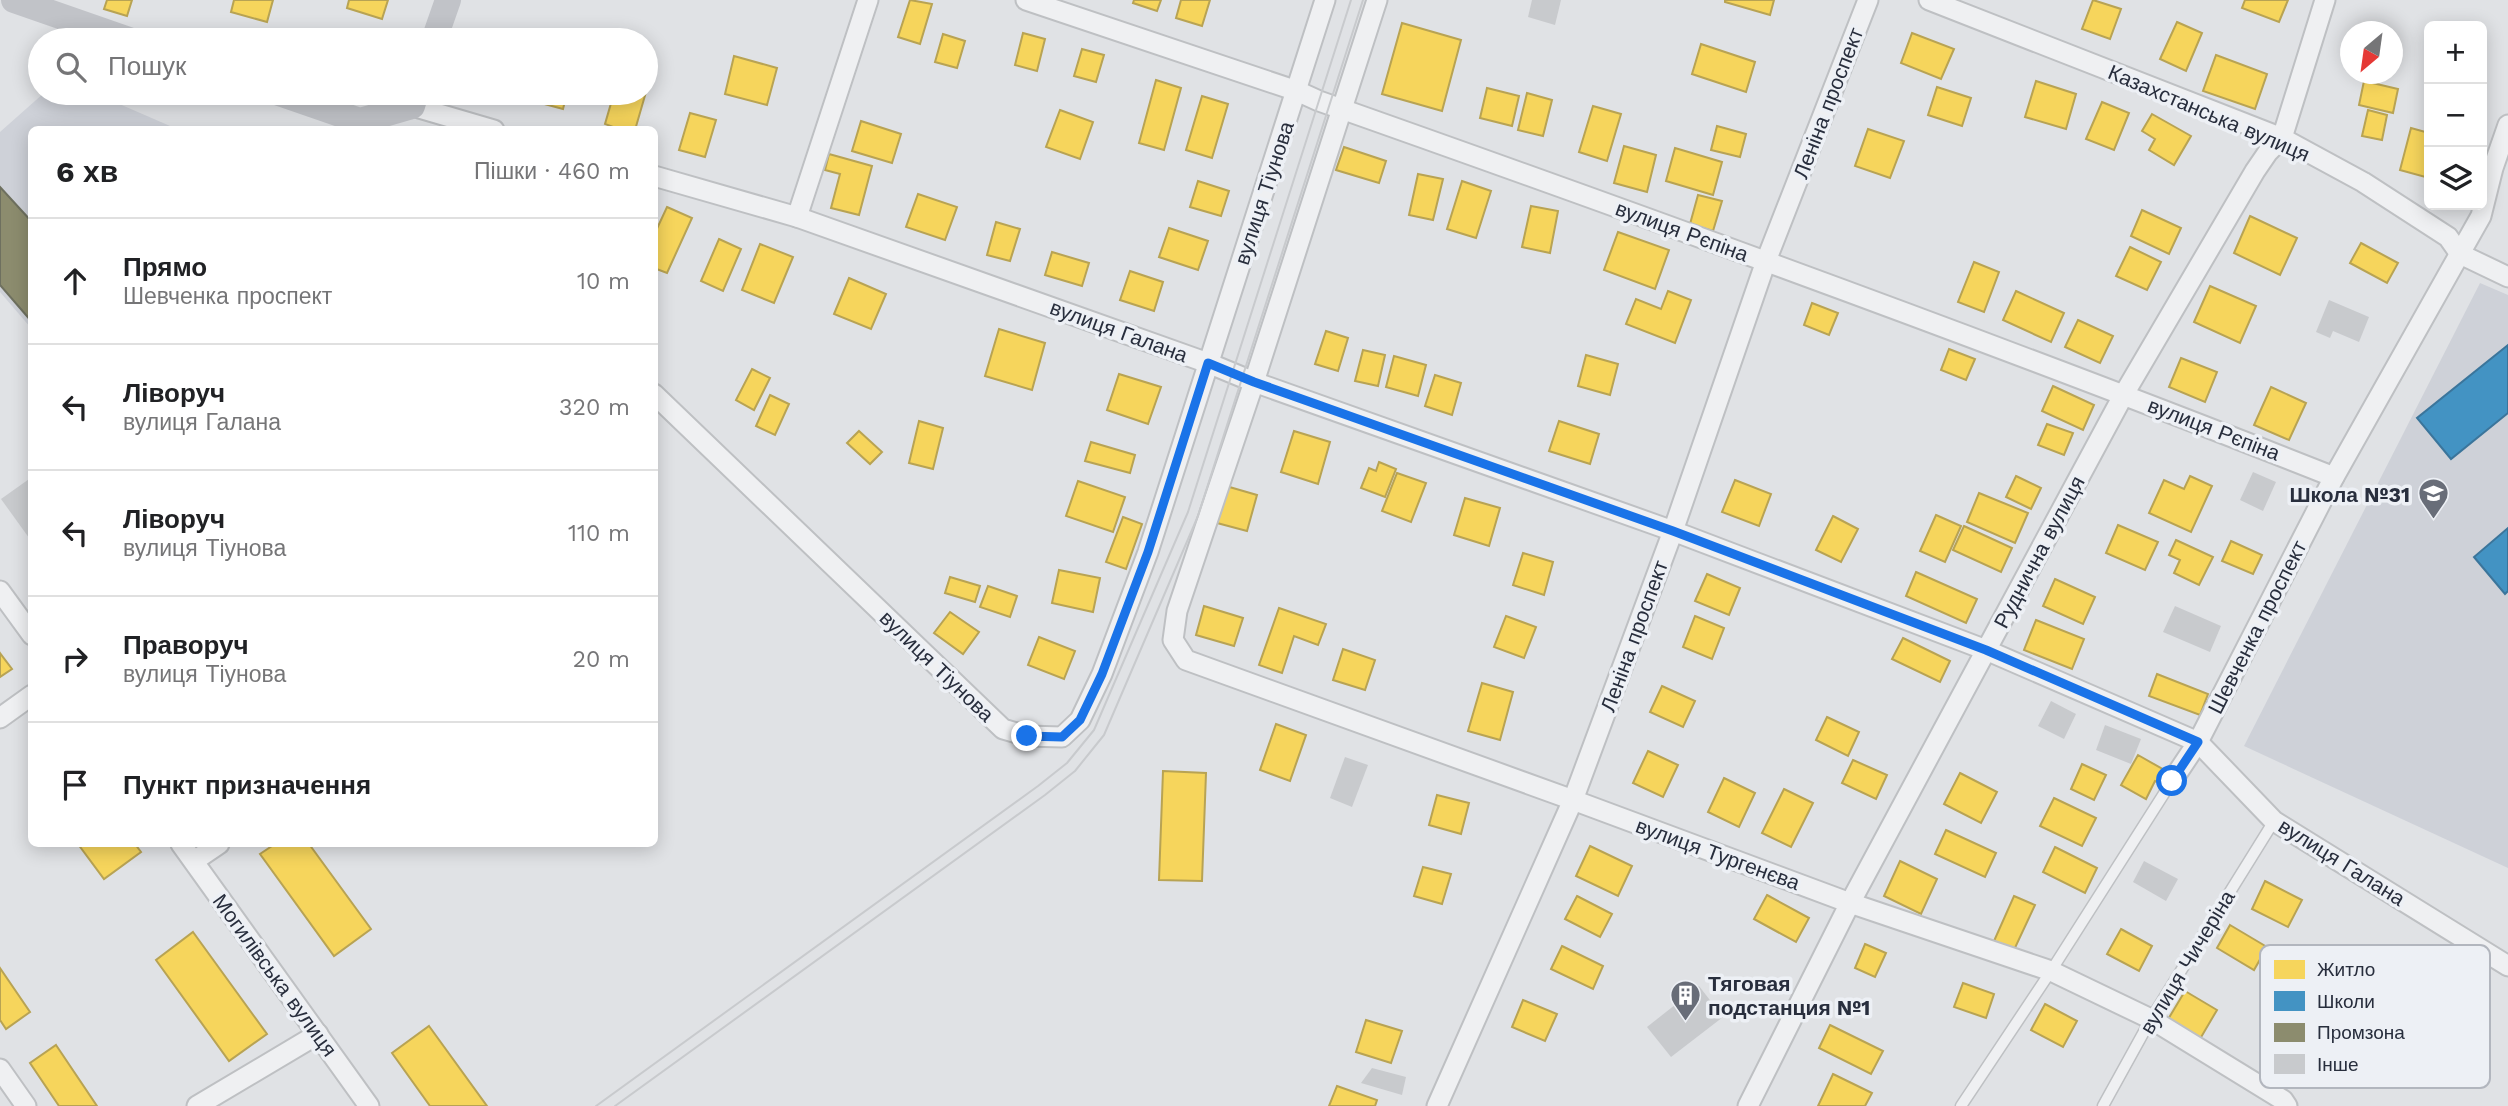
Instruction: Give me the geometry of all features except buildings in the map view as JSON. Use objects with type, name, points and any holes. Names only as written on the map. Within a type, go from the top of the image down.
[{"type":"street","points":[[14,0],[94,28]]},
{"type":"street","points":[[438,28],[448,0]]},
{"type":"street","points":[[797,217],[869,0]]},
{"type":"street","name":"вулиця Рєпіна","points":[[1026,0],[1297,91],[1766,261],[2124,394],[2334,477]]},
{"type":"street","name":"вулиця Тіунова","points":[[658,398],[1003,729],[1027,736],[1062,737],[1080,720],[1102,674],[1148,552],[1325,0]]},
{"type":"street","points":[[1254,382],[1377,0]]},
{"type":"street","name":"Леніна проспект","points":[[1437,1106],[1573,800],[1673,531],[1766,261],[1868,0]]},
{"type":"street","name":"Казахстанська вулиця","points":[[1929,0],[2282,138],[2363,181],[2448,237],[2460,254],[2508,277]]},
{"type":"street","name":"Руднична вулиця","points":[[1748,1106],[1850,903],[2124,394],[2255,171],[2282,138],[2325,0]]},
{"type":"street","points":[[311,105],[364,125],[402,105]]},
{"type":"street","points":[[429,105],[484,126]]},
{"type":"street","name":"Шевченка проспект","points":[[2172,781],[2198,742],[2334,477],[2481,216],[2493,168],[2508,125]]},
{"type":"street","name":"вулиця Галана","points":[[658,177],[797,217],[1208,363],[1254,382],[1673,531],[1986,650],[2198,742],[2274,821],[2474,945]]},
{"type":"street","name":"вулиця Тургенєва","points":[[1254,382],[1177,611],[1173,640],[1186,660],[1850,903],[2051,971],[2151,1019],[2260,1087]]},
{"type":"street","points":[[0,591],[28,630]]},
{"type":"street","points":[[0,718],[28,698]]},
{"type":"street","name":"Могилівська вулиця","points":[[183,847],[369,1106]]},
{"type":"street","points":[[194,861],[215,847]]},
{"type":"street","name":"вулиця Галана","points":[[2490,955],[2508,966]]},
{"type":"street","points":[[197,1106],[318,1034]]},
{"type":"street","points":[[0,1069],[26,1106]]},
{"type":"street","name":"вулиця Тургенєва","points":[[2261,1088],[2285,1103]]},
{"type":"lane","name":"Шевченка проспект","points":[[1961,1106],[2172,781]]},
{"type":"lane","name":"вулиця Чичеріна","points":[[2103,1106],[2151,1019],[2274,821]]},
{"type":"shaded area","points":[[30,105],[122,105],[170,126],[28,126],[28,325],[0,292],[0,132]]},
{"type":"shaded area","name":"Школа №31","points":[[2480,283],[2508,295],[2508,868],[2244,746]]},
{"type":"tram line","points":[[596,1106],[1038,786],[1067,763],[1094,730],[1188,512],[1351,0]]},
{"type":"tram line","points":[[615,1106],[1045,795],[1075,771],[1104,735],[1198,516],[1363,0]]},
{"type":"place","name":"Школа №31","points":[[2433,521]]},
{"type":"place","name":"Тяговая подстанция №1","points":[[1685,1022]]},
{"type":"route","points":[[1027,736],[1062,737],[1080,720],[1102,674],[1148,552],[1208,363],[1254,382],[1673,531],[1986,650],[2198,742],[2172,781]]}]
